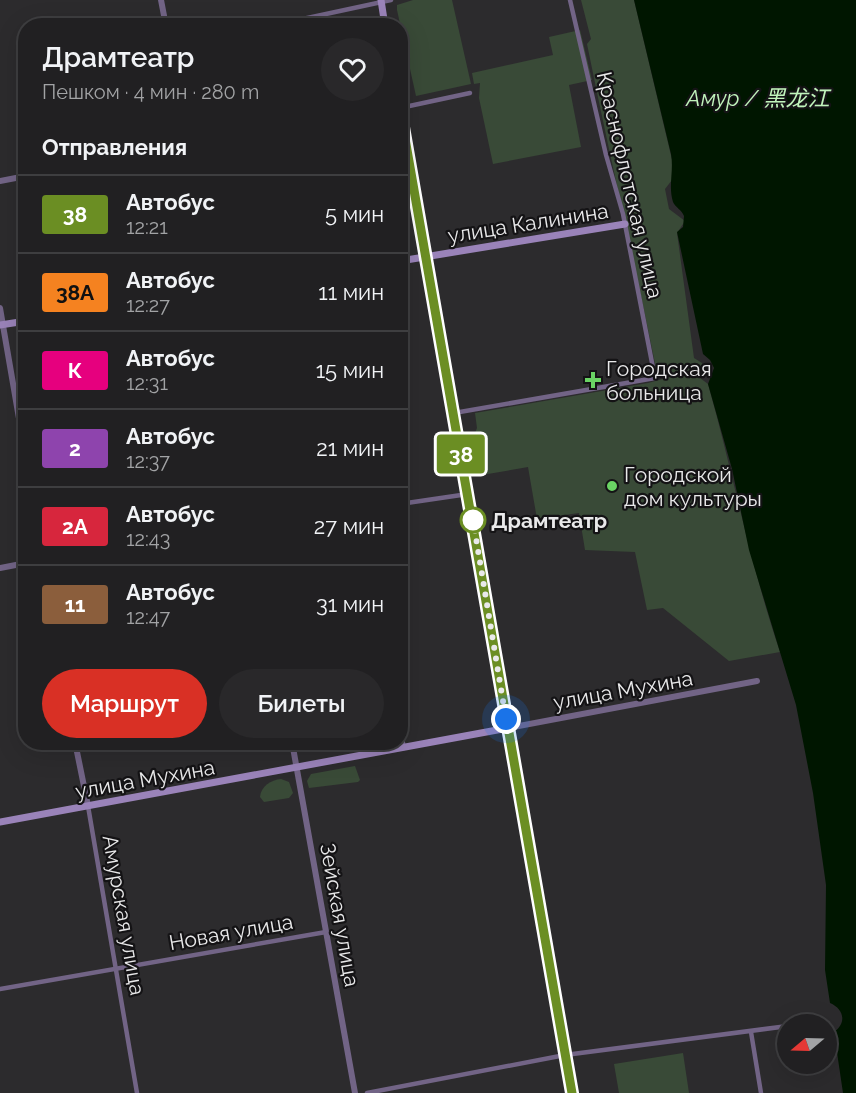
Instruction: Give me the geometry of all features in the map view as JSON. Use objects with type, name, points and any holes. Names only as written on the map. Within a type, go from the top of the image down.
[{"type":"main road","points":[[381,2],[384,18]]},
{"type":"main road","points":[[408,155],[572,1093]]},
{"type":"main road","name":"улица Калинина","points":[[408,260],[625,224]]},
{"type":"main road","points":[[1,324],[18,322]]},
{"type":"main road","name":"улица Мухина","points":[[408,747],[508,728]]},
{"type":"main road","name":"улица Мухина","points":[[0,822],[393,750]]},
{"type":"street","points":[[161,0],[164,18]]},
{"type":"street","points":[[307,18],[391,0]]},
{"type":"street","name":"Краснофлотская улица","points":[[454,413],[655,378],[625,224],[570,0]]},
{"type":"street","points":[[408,107],[470,93]]},
{"type":"street","points":[[0,181],[18,178]]},
{"type":"street","points":[[0,308],[18,416]]},
{"type":"street","points":[[408,503],[468,494]]},
{"type":"street","points":[[0,568],[18,565]]},
{"type":"street","name":"улица Мухина","points":[[508,728],[757,681]]},
{"type":"street","name":"Амурская улица","points":[[77,750],[137,1093]]},
{"type":"street","name":"Зейская улица","points":[[294,750],[355,1093]]},
{"type":"street","name":"Новая улица","points":[[0,989],[326,932]]},
{"type":"street","points":[[367,1093],[565,1055],[777,1028]]},
{"type":"street","points":[[751,1032],[761,1093]]},
{"type":"shaded area","points":[[413,0],[452,0],[471,84],[416,96],[408,60],[408,18],[399,18],[397,5]]},
{"type":"shaded area","points":[[581,0],[634,0],[673,164],[672,180],[665,189],[669,209],[685,221],[677,233],[694,358],[702,363],[705,370],[700,378],[708,384],[760,586],[780,652],[729,661],[663,608],[647,610],[635,552],[585,550],[579,513],[537,519],[528,467],[482,475],[475,433],[477,428],[475,413],[648,383],[670,377],[657,373],[587,44],[591,39]]},
{"type":"shaded area","points":[[580,30],[592,80],[569,85],[581,147],[493,164],[479,98],[480,83],[474,84],[472,73],[553,55],[549,37]]},
{"type":"shaded area","points":[[355,766],[360,780],[358,782],[309,788],[307,781],[311,774]]},
{"type":"shaded area","points":[[281,779],[289,782],[293,793],[289,798],[264,802],[260,797],[264,787],[270,782]]},
{"type":"shaded area","points":[[683,1053],[689,1093],[619,1093],[614,1064]]},
{"type":"water","name":"Амур / 黑龙江","points":[[634,0],[856,0],[856,1093],[843,1093],[837,1052],[837,1029],[841,1025],[842,1016],[841,1012],[830,1003],[825,970],[826,885],[813,793],[796,705],[749,550],[732,469],[708,384],[714,368],[703,354],[677,232],[683,227],[684,216],[674,204],[672,196],[671,154]]},
{"type":"bus line","name":"38","points":[[408,155],[572,1093]]},
{"type":"place","name":"Городская больница","points":[[593,380]]},
{"type":"place","name":"Городской дом культуры","points":[[612,486]]},
{"type":"place","name":"Драмтеатр","points":[[473,520]]},
{"type":"route","points":[[473,520],[506,719]]}]
